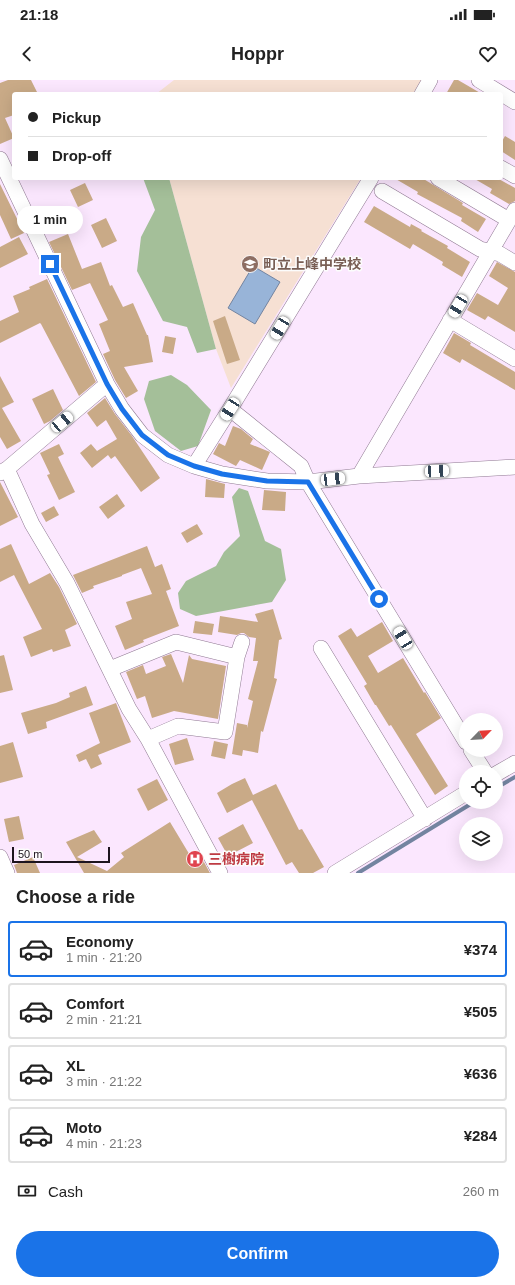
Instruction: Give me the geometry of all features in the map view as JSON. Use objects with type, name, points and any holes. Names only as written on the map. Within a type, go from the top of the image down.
[{"type":"street","points":[[423,92],[430,80]]},
{"type":"street","points":[[478,80],[498,92]]},
{"type":"street","points":[[503,95],[515,102]]},
{"type":"street","points":[[0,159],[107,384],[122,409],[142,435],[168,455],[194,466],[222,474],[267,481],[308,482],[359,476],[515,467]]},
{"type":"street","points":[[503,169],[515,176]]},
{"type":"street","points":[[194,466],[370,180]]},
{"type":"street","points":[[359,476],[512,215],[442,180]]},
{"type":"street","points":[[382,191],[480,249],[500,254],[515,263]]},
{"type":"street","points":[[450,320],[515,359]]},
{"type":"street","points":[[107,384],[3,471],[67,583],[129,709],[148,739],[220,873]]},
{"type":"street","points":[[230,409],[300,466],[308,482],[459,730]]},
{"type":"street","points":[[110,669],[176,642],[237,657]]},
{"type":"street","points":[[148,739],[178,726],[225,732],[237,657],[242,642]]},
{"type":"street","points":[[321,648],[424,818]]},
{"type":"street","points":[[503,770],[515,763]]},
{"type":"street","points":[[335,873],[459,797]]},
{"type":"street","points":[[0,857],[7,873]]},
{"type":"shaded area","points":[[174,80],[422,80],[414,92],[159,92]]},
{"type":"shaded area","name":"町立上峰中学校","points":[[170,180],[360,180],[231,388],[216,349]]},
{"type":"green space","points":[[144,180],[170,180],[216,349],[197,353],[187,327],[163,321],[137,271],[141,237],[155,210]]},
{"type":"green space","points":[[171,375],[187,385],[211,410],[198,446],[181,451],[155,431],[144,399],[149,381]]},
{"type":"green space","points":[[239,488],[248,491],[265,541],[281,549],[286,580],[272,602],[196,616],[180,609],[178,593],[186,581],[216,566],[224,552],[240,536],[232,497]]},
{"type":"water","points":[[253,266],[280,282],[255,324],[228,308]]},
{"type":"building","points":[[8,80],[31,80],[37,92],[12,92],[12,116],[5,118],[12,134],[12,139],[0,144],[0,83]]},
{"type":"building","points":[[454,80],[458,80],[479,92],[447,92]]},
{"type":"building","points":[[505,136],[515,142],[515,160],[503,152],[503,140]]},
{"type":"building","points":[[397,180],[425,180],[486,219],[478,232],[461,221],[462,218],[417,194],[418,192]]},
{"type":"building","points":[[476,180],[501,180],[515,188],[515,201],[509,204],[490,193],[492,189]]},
{"type":"building","points":[[85,183],[93,200],[78,207],[70,190]]},
{"type":"building","points":[[0,184],[24,233],[11,239],[0,215]]},
{"type":"building","points":[[374,206],[410,227],[411,224],[422,230],[421,231],[448,246],[447,248],[470,262],[462,277],[442,265],[443,262],[413,244],[410,249],[364,222]]},
{"type":"building","points":[[106,218],[117,241],[102,248],[91,225]]},
{"type":"building","points":[[68,234],[82,269],[101,262],[110,286],[112,285],[123,307],[133,303],[148,335],[153,362],[124,367],[138,391],[126,398],[115,380],[103,354],[110,351],[99,324],[108,320],[90,283],[72,290],[49,242]]},
{"type":"building","points":[[19,237],[28,254],[0,268],[0,247]]},
{"type":"building","points":[[497,262],[515,272],[515,332],[488,316],[485,320],[467,310],[477,293],[498,305],[508,288],[489,276]]},
{"type":"building","points":[[47,279],[96,382],[79,396],[40,323],[0,343],[0,321],[19,312],[13,296],[30,289],[29,287]]},
{"type":"building","points":[[225,316],[240,360],[227,364],[213,321]]},
{"type":"building","points":[[454,333],[471,343],[470,345],[515,372],[515,390],[462,359],[460,363],[443,353]]},
{"type":"building","points":[[165,336],[176,338],[173,354],[162,352]]},
{"type":"building","points":[[0,376],[14,402],[2,408],[21,441],[7,449],[0,437]]},
{"type":"building","points":[[53,389],[63,410],[44,424],[32,399]]},
{"type":"building","points":[[105,398],[160,478],[141,492],[115,456],[111,459],[108,455],[92,468],[80,453],[91,444],[97,451],[117,439],[106,420],[97,427],[87,413]]},
{"type":"building","points":[[233,426],[241,429],[253,439],[250,444],[270,452],[262,470],[240,460],[236,466],[213,454],[219,443],[225,446]]},
{"type":"building","points":[[59,444],[64,454],[58,457],[75,492],[59,500],[47,475],[50,474],[40,453]]},
{"type":"building","points":[[206,479],[225,484],[224,498],[205,497]]},
{"type":"building","points":[[0,482],[18,517],[0,526]]},
{"type":"building","points":[[264,490],[286,492],[285,511],[262,510]]},
{"type":"building","points":[[117,494],[125,506],[108,519],[99,507]]},
{"type":"building","points":[[54,506],[59,515],[46,522],[41,513]]},
{"type":"building","points":[[197,524],[203,534],[187,543],[181,533]]},
{"type":"building","points":[[11,544],[29,584],[50,573],[59,587],[77,624],[65,630],[71,646],[53,652],[52,649],[31,657],[23,637],[42,629],[14,575],[0,582],[0,549]]},
{"type":"building","points":[[147,546],[155,567],[162,564],[171,589],[166,591],[179,626],[143,640],[144,642],[125,650],[115,626],[132,619],[126,602],[152,594],[141,568],[93,586],[94,588],[82,593],[73,575]]},
{"type":"building","points":[[273,609],[282,639],[279,640],[274,678],[277,679],[263,732],[261,731],[258,753],[243,750],[242,756],[232,754],[237,723],[247,725],[247,728],[253,701],[248,699],[258,661],[253,661],[256,638],[249,637],[244,633],[237,635],[218,632],[220,616],[258,622],[255,614]]},
{"type":"building","points":[[195,621],[214,624],[212,635],[193,633]]},
{"type":"building","points":[[382,622],[393,641],[368,656],[378,673],[403,658],[441,718],[416,734],[448,786],[435,795],[391,725],[389,726],[375,705],[364,686],[367,684],[338,636],[351,628],[357,637]]},
{"type":"building","points":[[171,654],[183,683],[189,655],[192,659],[226,666],[218,719],[174,711],[152,718],[145,696],[137,699],[126,672],[143,665],[146,674],[166,666],[162,657]]},
{"type":"building","points":[[4,655],[13,690],[0,693],[0,656]]},
{"type":"building","points":[[86,686],[93,705],[46,722],[47,728],[28,734],[21,713],[56,703],[70,697],[69,693]]},
{"type":"building","points":[[116,703],[131,742],[98,755],[102,764],[91,769],[86,759],[79,762],[76,755],[100,743],[89,713]]},
{"type":"building","points":[[187,738],[194,760],[175,765],[169,744]]},
{"type":"building","points":[[214,741],[228,744],[225,759],[211,756]]},
{"type":"building","points":[[13,742],[23,777],[0,783],[0,746]]},
{"type":"building","points":[[245,778],[253,795],[276,784],[299,830],[302,829],[324,867],[313,873],[299,873],[292,862],[286,865],[252,800],[227,813],[217,793]]},
{"type":"building","points":[[157,779],[168,800],[148,811],[137,789]]},
{"type":"building","points":[[19,816],[24,839],[9,842],[4,819]]},
{"type":"building","points":[[170,822],[191,857],[199,853],[210,873],[84,873],[66,842],[94,830],[102,842],[77,857],[107,871],[124,857],[121,853]]},
{"type":"building","points":[[243,824],[253,843],[228,856],[218,838]]},
{"type":"building","points":[[33,857],[40,873],[17,873],[14,865]]},
{"type":"waterway","points":[[503,784],[515,777]]},
{"type":"waterway","points":[[358,873],[463,809]]},
{"type":"place","name":"町立上峰中学校","points":[[250,264]]},
{"type":"place","name":"三樹病院","points":[[195,859]]},
{"type":"route","points":[[50,264],[107,384],[122,409],[142,435],[168,455],[194,466],[222,474],[267,481],[308,482],[379,599]]}]
